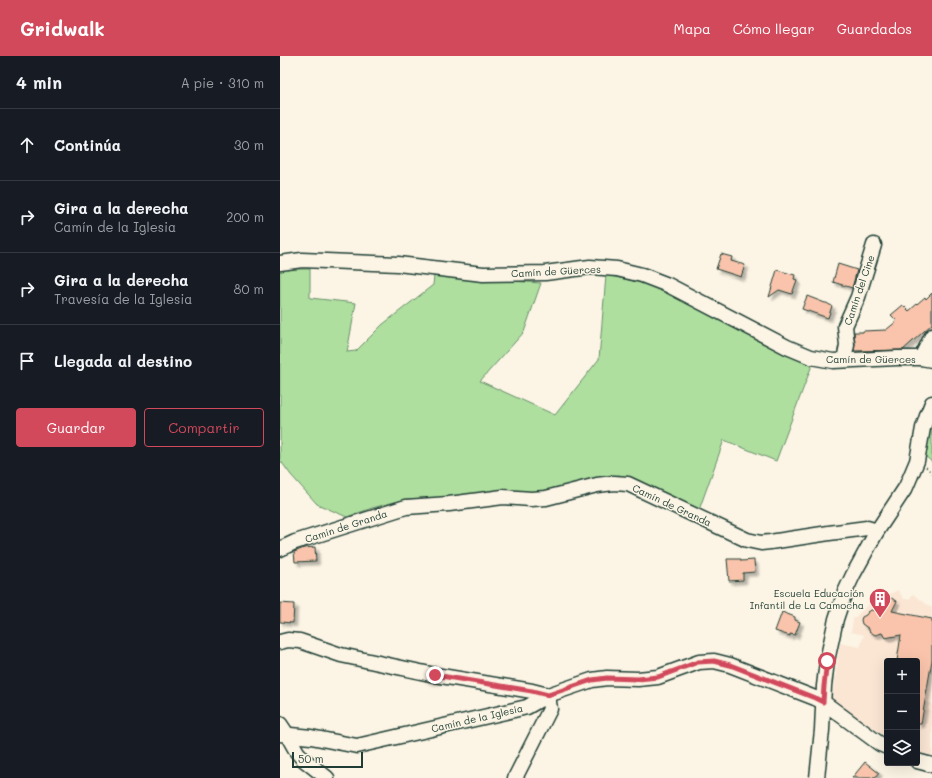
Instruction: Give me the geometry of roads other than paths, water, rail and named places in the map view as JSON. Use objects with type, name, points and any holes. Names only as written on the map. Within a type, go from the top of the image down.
[{"type":"street","name":"Camín del Cine","points":[[844,360],[847,345],[845,326],[858,296],[874,245]]},
{"type":"street","name":"Camín de Güerces","points":[[280,263],[302,260],[398,264],[483,274],[545,273],[590,267],[617,269],[642,275],[668,285],[793,350],[811,357],[833,360],[897,358],[927,359]]},
{"type":"street","points":[[927,359],[932,336]]},
{"type":"street","points":[[817,778],[822,730],[824,686],[827,661],[836,619],[845,592],[853,575],[877,530],[906,487],[914,469],[923,428],[932,402]]},
{"type":"street","name":"Camín de Granda","points":[[280,549],[295,542],[406,507],[449,504],[503,496],[546,498],[597,484],[614,483],[628,484],[747,540],[761,543],[867,528],[877,530]]},
{"type":"street","points":[[280,642],[288,640],[300,641],[348,656],[435,675],[548,695],[550,709],[515,778]]},
{"type":"street","name":"Camín de la Iglesia","points":[[284,735],[311,737],[357,746],[527,707],[548,695],[592,680],[607,678],[638,679],[658,677],[698,662],[714,661],[730,665],[823,702],[884,746]]},
{"type":"street","points":[[280,724],[284,735],[303,759],[327,778]]},
{"type":"street","points":[[920,762],[932,765]]},
{"type":"place","name":"Escuela Educación Infantil de La Camocha","points":[[880,618]]}]
